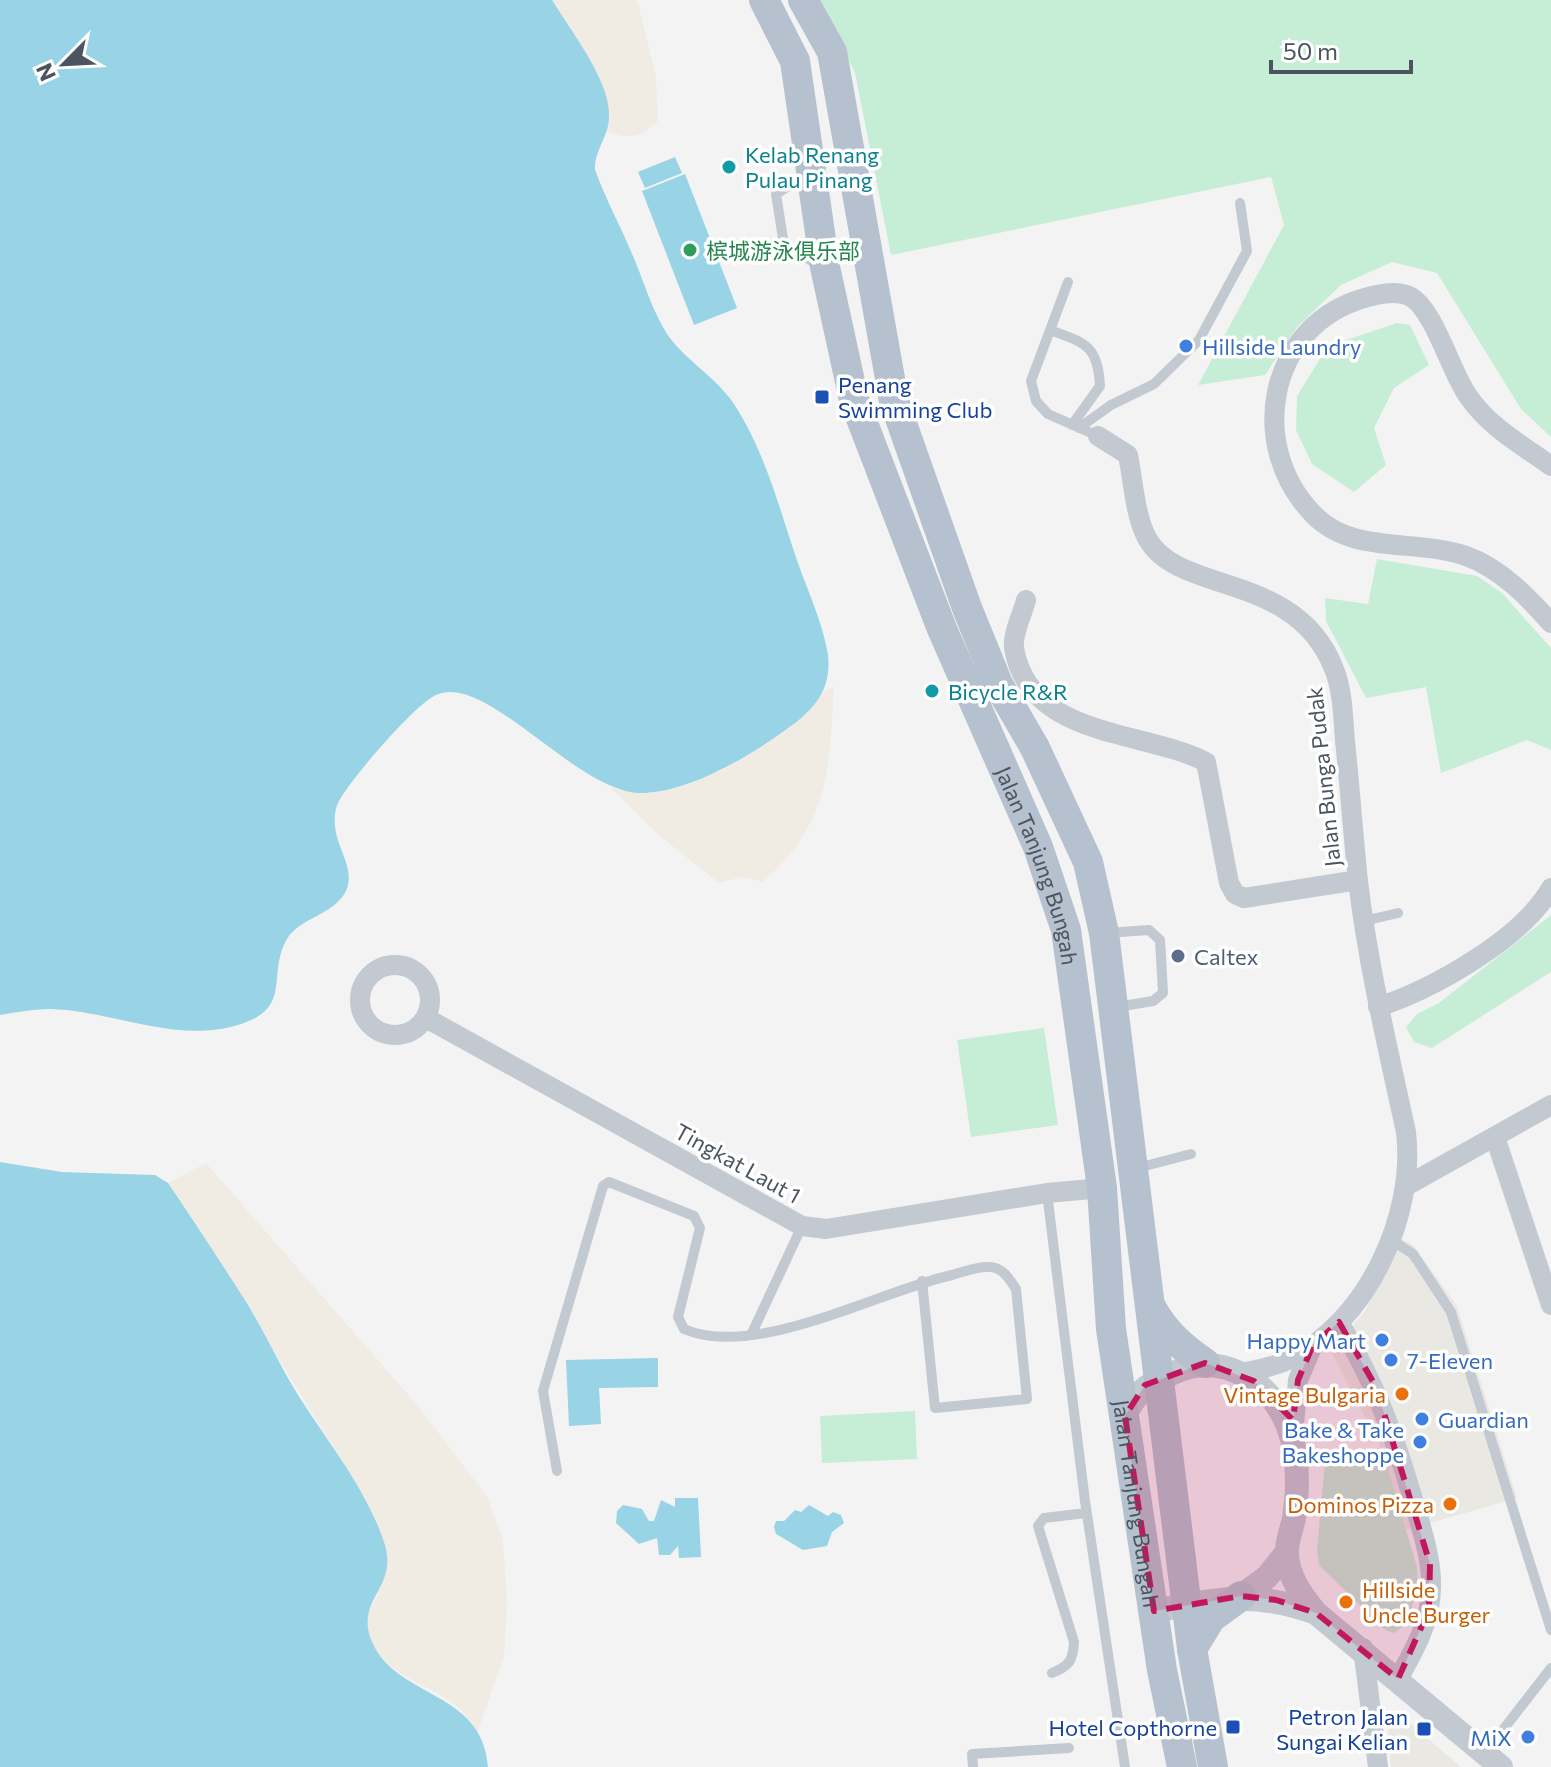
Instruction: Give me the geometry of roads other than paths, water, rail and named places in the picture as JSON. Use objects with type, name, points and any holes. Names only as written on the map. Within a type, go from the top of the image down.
[{"type":"main road","name":"Jalan Tanjung Bungah","points":[[764,0],[795,61],[825,267],[854,400],[942,629],[1038,847],[1066,930],[1102,1188],[1111,1329],[1154,1611],[1182,1767]]},
{"type":"main road","name":"Jalan Tanjung Bungah","points":[[803,0],[832,52],[894,401],[967,608],[998,684],[1035,748],[1088,862],[1104,933],[1192,1649],[1213,1767]]},
{"type":"main road","points":[[1148,1301],[1163,1328],[1205,1363]]},
{"type":"main road","points":[[1192,1649],[1211,1618],[1241,1596]]},
{"type":"street","points":[[1551,466],[1484,416],[1450,366],[1424,309],[1412,298],[1397,293],[1350,303],[1317,322],[1296,344],[1282,368],[1274,404],[1278,451],[1285,474],[1313,515],[1347,538],[1465,555],[1488,566],[1518,589],[1551,623]]},
{"type":"street","name":"Jalan Bunga Pudak","points":[[1083,430],[1128,455],[1146,537],[1159,553],[1183,568],[1243,588],[1282,607],[1314,631],[1335,671],[1364,921],[1409,1159],[1406,1186],[1389,1239],[1363,1291],[1339,1322],[1313,1345]]},
{"type":"street","points":[[1026,600],[1014,645],[1024,674],[1050,707],[1076,722],[1206,762],[1229,883],[1235,894],[1244,898],[1358,880]]},
{"type":"street","points":[[1378,1007],[1426,989],[1469,964],[1520,922],[1551,888]]},
{"type":"street","name":"Tingkat Laut 1","points":[[426,1018],[802,1226],[826,1229],[1047,1193],[1102,1188]]},
{"type":"street","points":[[1406,1186],[1551,1105]]},
{"type":"street","points":[[1495,1137],[1551,1305]]},
{"type":"street","points":[[1339,1322],[1376,1387],[1407,1479],[1430,1564],[1429,1610],[1416,1648],[1398,1679]]},
{"type":"street","points":[[1240,1373],[1276,1365],[1313,1345]]},
{"type":"street","points":[[1313,1345],[1298,1380],[1293,1436],[1296,1494],[1287,1552],[1295,1585],[1316,1613],[1363,1648],[1493,1760]]},
{"type":"street","points":[[1125,1416],[1138,1393],[1158,1379],[1205,1363],[1240,1373],[1277,1403],[1293,1436]]},
{"type":"street","points":[[1241,1596],[1267,1577],[1287,1552]]},
{"type":"street","points":[[1154,1611],[1241,1596],[1276,1600],[1316,1613]]},
{"type":"street","points":[[1363,1648],[1378,1767]]},
{"type":"lane","points":[[813,173],[779,189],[775,199],[784,245],[825,267]]},
{"type":"lane","points":[[1083,430],[1111,405],[1154,384],[1199,340],[1247,251],[1240,203]]},
{"type":"lane","points":[[1068,282],[1031,381],[1036,401],[1048,414],[1083,430]]},
{"type":"lane","points":[[1050,330],[1083,342],[1096,354],[1100,386],[1083,430]]},
{"type":"lane","points":[[1364,921],[1398,913]]},
{"type":"lane","points":[[1104,933],[1149,930],[1160,940],[1163,993],[1153,1001],[1113,1008]]},
{"type":"lane","points":[[1131,1169],[1191,1154]]},
{"type":"lane","points":[[557,1471],[543,1391],[603,1186],[613,1181],[694,1216],[698,1221],[700,1228],[678,1317],[684,1329],[718,1336],[751,1335],[794,1327],[922,1281],[990,1266],[1006,1273],[1016,1289],[1027,1399],[935,1408],[922,1281]]},
{"type":"lane","points":[[1047,1193],[1086,1513],[1125,1767]]},
{"type":"lane","points":[[751,1335],[802,1226]]},
{"type":"lane","points":[[1389,1239],[1413,1254],[1451,1312],[1551,1630]]},
{"type":"lane","points":[[1052,1673],[1067,1667],[1073,1658],[1074,1642],[1038,1526],[1044,1518],[1086,1513]]},
{"type":"lane","points":[[1493,1760],[1551,1668]]},
{"type":"lane","points":[[973,1767],[972,1754],[1069,1748]]},
{"type":"water","points":[[0,0],[552,0],[597,72],[608,103],[607,131],[595,170],[657,315],[674,343],[732,401],[754,440],[771,481],[820,621],[828,655],[827,679],[812,708],[736,762],[682,786],[645,793],[619,789],[592,776],[481,701],[457,692],[436,695],[413,713],[384,744],[339,801],[335,823],[349,875],[346,891],[333,906],[300,926],[287,939],[281,952],[273,998],[259,1016],[220,1029],[196,1031],[51,1009],[0,1015]]},
{"type":"water","points":[[675,157],[682,173],[645,188],[638,172]]},
{"type":"water","name":"槟城游泳俱乐部","points":[[685,174],[737,308],[694,325],[642,191]]},
{"type":"water","points":[[0,1162],[62,1172],[155,1175],[168,1183],[248,1305],[291,1384],[357,1484],[376,1522],[387,1558],[386,1571],[368,1616],[373,1644],[385,1662],[401,1676],[456,1709],[472,1723],[483,1742],[488,1767],[0,1767]]},
{"type":"water","points":[[658,1358],[658,1387],[599,1388],[601,1424],[569,1426],[566,1360]]},
{"type":"water","points":[[675,1498],[698,1498],[701,1557],[679,1558],[678,1546],[670,1555],[659,1555],[657,1538],[639,1544],[616,1523],[617,1511],[623,1505],[642,1509],[649,1521],[654,1521],[661,1500],[675,1507]]},
{"type":"water","points":[[809,1505],[828,1516],[833,1512],[841,1515],[844,1523],[832,1532],[827,1546],[803,1550],[776,1534],[774,1527],[776,1521],[784,1521],[795,1510],[801,1512]]},
{"type":"place","name":"Kelab Renang Pulau Pinang","points":[[729,167]]},
{"type":"place","name":"槟城游泳俱乐部","points":[[690,250]]},
{"type":"place","name":"Hillside Laundry","points":[[1186,346]]},
{"type":"place","name":"Penang Swimming Club","points":[[822,397]]},
{"type":"place","name":"Bicycle R&R","points":[[932,691]]},
{"type":"place","name":"Caltex","points":[[1178,956]]},
{"type":"place","name":"Happy Mart","points":[[1382,1340]]},
{"type":"place","name":"7-Eleven","points":[[1391,1360]]},
{"type":"place","name":"Vintage Bulgaria","points":[[1402,1394]]},
{"type":"place","name":"Guardian","points":[[1422,1419]]},
{"type":"place","name":"Bake & Take Bakeshoppe","points":[[1420,1442]]},
{"type":"place","name":"Dominos Pizza","points":[[1450,1504]]},
{"type":"place","name":"Hillside Uncle Burger","points":[[1346,1602]]},
{"type":"place","name":"Hotel Copthorne","points":[[1233,1727]]},
{"type":"place","name":"Petron Jalan Sungai Kelian","points":[[1424,1729]]},
{"type":"place","name":"MiX","points":[[1528,1737]]}]
